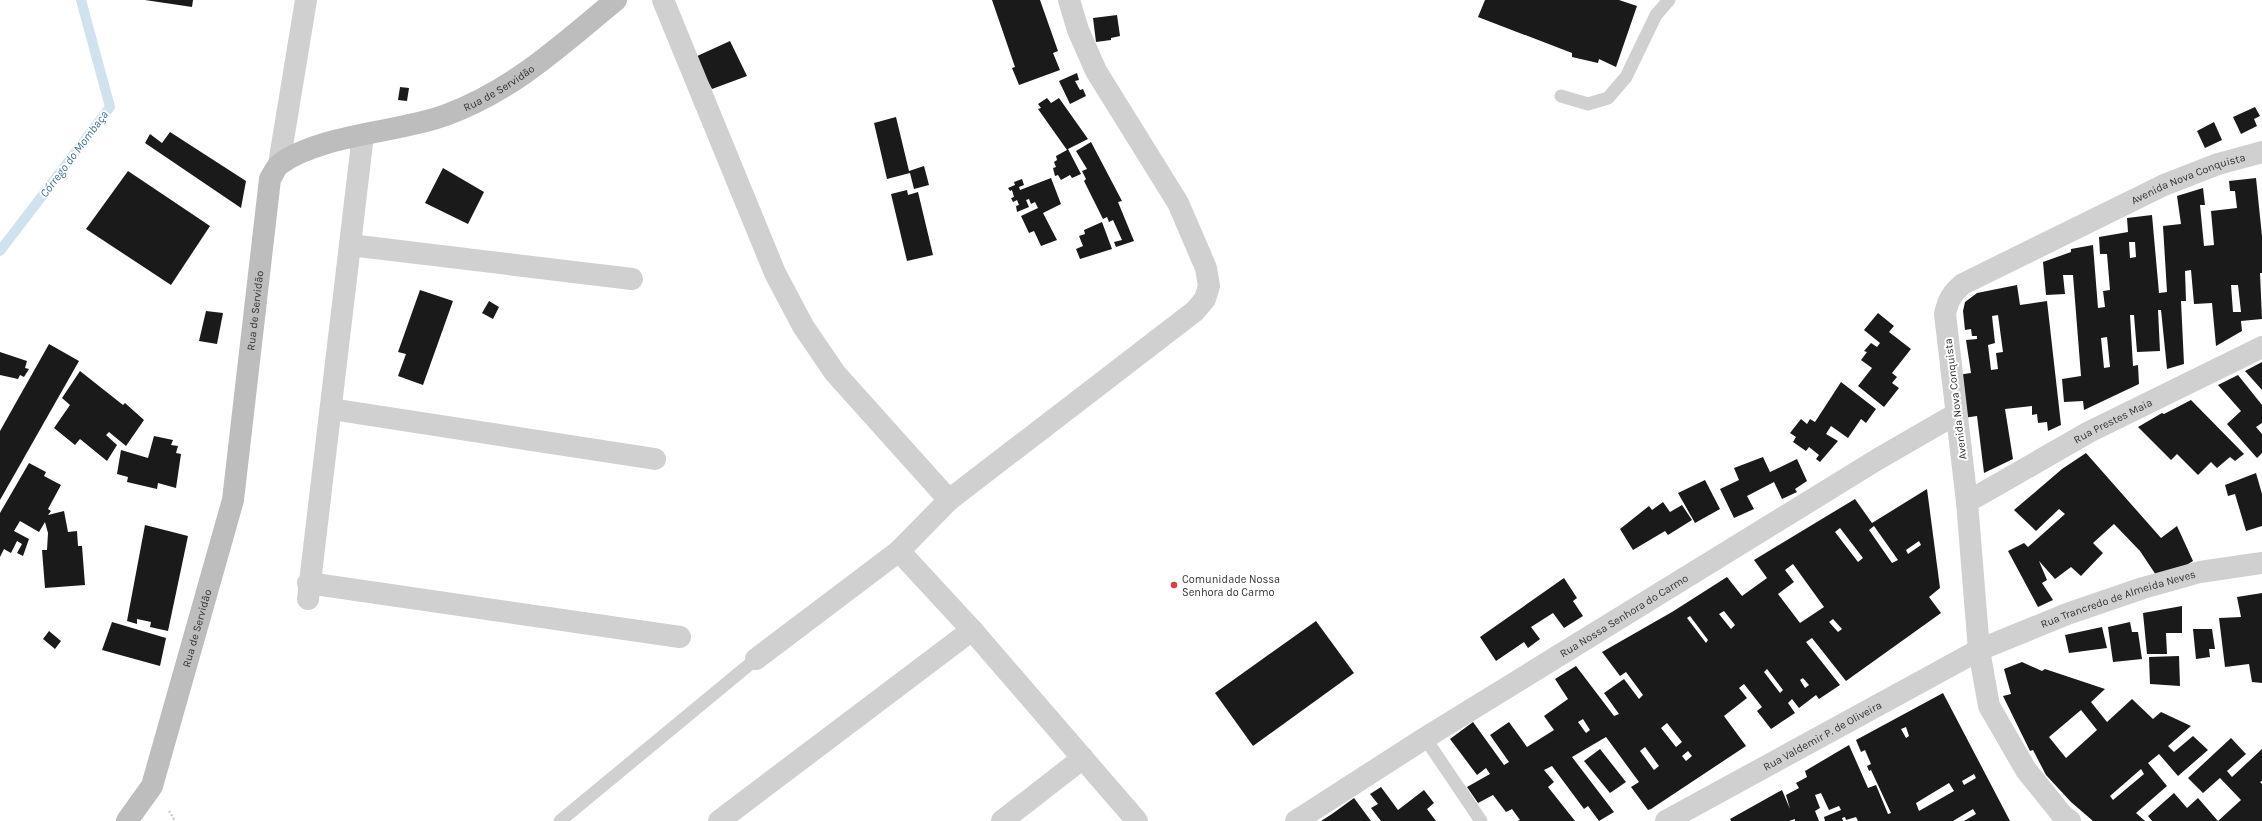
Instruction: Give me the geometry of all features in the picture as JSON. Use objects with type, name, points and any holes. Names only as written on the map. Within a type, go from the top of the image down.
[{"type":"main road","name":"Rua de Servidão","points":[[127,821],[152,786],[233,500],[270,179],[279,164],[309,149],[445,116],[484,98],[526,74],[616,0]]},
{"type":"street","points":[[279,164],[306,0]]},
{"type":"street","points":[[663,0],[775,273],[803,326],[835,373],[950,500]]},
{"type":"street","points":[[756,659],[899,552],[950,500],[1194,311],[1205,299],[1209,286],[1206,268],[1178,202],[1096,71],[1078,30],[1069,0]]},
{"type":"street","points":[[363,135],[308,591],[680,637]]},
{"type":"street","name":"Avenida Nova Conquista","points":[[2063,819],[2026,770],[1990,706],[1979,650],[1967,502],[1945,314],[1948,300],[1955,290],[1963,284],[2164,185],[2218,164],[2262,152]]},
{"type":"street","points":[[350,244],[632,279]]},
{"type":"street","name":"Rua Prestes Maia","points":[[1967,502],[2089,432],[2262,347]]},
{"type":"street","points":[[331,408],[655,459]]},
{"type":"street","name":"Rua Nossa Senhora do Carmo","points":[[1296,821],[1425,738],[1878,459],[1956,414]]},
{"type":"street","points":[[899,552],[972,630],[1137,821]]},
{"type":"street","name":"Rua Trancredo de Almeida Neves","points":[[1979,650],[2067,614],[2143,588],[2200,572],[2262,563]]},
{"type":"street","points":[[719,821],[972,630]]},
{"type":"street","name":"Rua Valdemir P. de Oliveira","points":[[1666,821],[1979,650]]},
{"type":"street","points":[[1002,821],[1083,758]]},
{"type":"lane","points":[[1561,96],[1588,104],[1608,98],[1626,77],[1656,15],[1669,0]]},
{"type":"lane","points":[[560,821],[756,659]]},
{"type":"lane","points":[[1425,738],[1481,821]]},
{"type":"building","points":[[145,0],[193,0],[192,7]]},
{"type":"building","points":[[992,0],[1040,0],[1058,51],[1053,53],[1060,70],[1019,85],[1012,68],[1015,67]]},
{"type":"building","points":[[1485,0],[1619,0],[1637,6],[1616,67],[1599,59],[1598,63],[1572,57],[1572,53],[1478,17]]},
{"type":"building","points":[[1117,15],[1120,36],[1111,38],[1111,40],[1096,42],[1093,18]]},
{"type":"building","points":[[730,41],[747,76],[712,89],[695,57]]},
{"type":"building","points":[[1077,73],[1079,80],[1075,81],[1080,90],[1083,89],[1086,96],[1070,104],[1059,81]]},
{"type":"building","points":[[400,87],[409,88],[407,101],[398,100]]},
{"type":"building","points":[[1047,98],[1051,103],[1059,98],[1088,139],[1068,149],[1081,174],[1072,178],[1070,175],[1061,180],[1058,175],[1055,176],[1053,168],[1056,167],[1054,162],[1057,160],[1056,156],[1067,150],[1038,109],[1041,108],[1038,104]]},
{"type":"building","points":[[2255,107],[2260,116],[2254,119],[2257,126],[2241,134],[2233,117]]},
{"type":"building","points":[[896,117],[909,171],[924,166],[929,185],[914,189],[910,173],[887,179],[874,123]]},
{"type":"building","points":[[2214,122],[2222,140],[2205,148],[2197,131]]},
{"type":"building","points":[[170,132],[246,181],[241,208],[145,143],[150,134],[162,143]]},
{"type":"building","points":[[1091,142],[1122,201],[1118,202],[1134,241],[1116,247],[1114,242],[1122,240],[1113,220],[1109,222],[1107,217],[1103,219],[1084,181],[1086,179],[1082,171],[1087,169],[1076,151]]},
{"type":"building","points":[[443,168],[484,192],[468,224],[425,203]]},
{"type":"building","points":[[128,171],[210,226],[171,285],[86,229]]},
{"type":"building","points":[[1051,178],[1061,204],[1043,213],[1057,240],[1041,246],[1034,231],[1029,233],[1021,216],[1038,208],[1035,202],[1031,204],[1029,199],[1026,200],[1029,207],[1017,212],[1016,206],[1019,205],[1017,200],[1013,202],[1011,198],[1014,197],[1012,190],[1010,191],[1008,188],[1015,185],[1014,182],[1022,179],[1024,185],[1019,187],[1020,190]]},
{"type":"building","points":[[2256,178],[2262,236],[2262,273],[2260,273],[2262,319],[2241,321],[2242,331],[2216,346],[2212,303],[2194,304],[2191,270],[2185,271],[2186,301],[2181,301],[2184,364],[2167,369],[2161,310],[2158,310],[2160,351],[2137,352],[2134,315],[2130,315],[2133,366],[2138,365],[2139,384],[2084,410],[2083,401],[2064,402],[2062,379],[2081,376],[2073,275],[2063,275],[2065,294],[2046,295],[2043,262],[2071,252],[2071,249],[2093,245],[2098,308],[2105,307],[2103,291],[2110,290],[2107,254],[2100,254],[2099,237],[2128,232],[2127,218],[2152,215],[2159,293],[2167,292],[2163,226],[2181,224],[2177,196],[2203,188],[2205,205],[2200,205],[2204,246],[2214,245],[2211,211],[2237,208],[2235,191],[2230,191],[2229,181]],"holes":[[[2129,242],[2135,242],[2136,257],[2130,258]],[[2231,285],[2238,285],[2241,312],[2233,312]],[[2107,337],[2110,367],[2104,368],[2101,338]]]},
{"type":"building","points":[[907,190],[908,195],[918,192],[933,255],[907,261],[891,194]]},
{"type":"building","points":[[1102,222],[1112,249],[1080,259],[1076,249],[1083,246],[1079,236],[1085,234],[1084,230]]},
{"type":"building","points":[[2017,285],[2020,305],[2047,301],[2061,425],[2048,431],[2047,422],[2038,423],[2037,414],[2032,415],[2032,406],[2005,409],[2013,459],[1984,473],[1977,416],[1963,418],[1957,375],[1971,373],[1966,340],[1977,339],[1977,336],[1972,336],[1971,329],[1965,330],[1963,311],[1965,302],[1977,293]],"holes":[[[1998,315],[2003,352],[1996,353],[1998,369],[1991,370],[1988,345],[1995,343],[1992,316]]]},
{"type":"building","points":[[420,290],[453,301],[423,385],[398,376],[406,354],[398,352]]},
{"type":"building","points":[[489,301],[499,307],[493,319],[482,313]]},
{"type":"building","points":[[206,311],[223,313],[217,344],[199,341]]},
{"type":"building","points":[[1878,313],[1894,326],[1889,332],[1911,349],[1892,373],[1897,377],[1892,383],[1899,388],[1884,407],[1858,386],[1872,368],[1861,360],[1867,352],[1864,351],[1871,343],[1877,347],[1880,343],[1864,330]]},
{"type":"building","points":[[49,344],[79,361],[0,500],[0,431]]},
{"type":"building","points":[[0,352],[27,361],[25,368],[29,369],[24,377],[20,375],[18,379],[0,375]]},
{"type":"building","points":[[2262,362],[2262,390],[2245,371]]},
{"type":"building","points":[[80,371],[123,405],[125,403],[144,420],[126,446],[109,432],[106,435],[117,445],[107,461],[80,439],[75,445],[54,428],[70,405],[62,398]]},
{"type":"building","points":[[2238,375],[2262,405],[2262,423],[2256,427],[2262,434],[2262,453],[2257,458],[2227,424],[2241,411],[2218,385]]},
{"type":"building","points":[[1841,382],[1876,409],[1866,423],[1861,419],[1848,438],[1831,426],[1826,434],[1838,441],[1820,462],[1816,459],[1819,455],[1809,447],[1806,451],[1793,442],[1796,437],[1790,433],[1801,419],[1807,424],[1810,419],[1815,422]]},
{"type":"building","points":[[2191,400],[2244,454],[2235,461],[2230,457],[2217,468],[2211,462],[2198,475],[2177,454],[2171,460],[2138,427],[2162,413],[2164,414]]},
{"type":"building","points":[[154,436],[173,440],[171,445],[178,446],[176,453],[181,454],[176,488],[158,483],[157,489],[127,482],[128,477],[117,474],[121,450],[148,458]]},
{"type":"building","points":[[2086,453],[2161,538],[2177,526],[2193,561],[2185,566],[2156,575],[2140,551],[2114,524],[2093,543],[2103,553],[2081,576],[2071,567],[2055,579],[2039,561],[2047,580],[2042,583],[2053,600],[2038,607],[2008,551],[2024,543],[2028,547],[2065,514],[2059,509],[2036,531],[2014,510],[2062,469]]},
{"type":"building","points":[[1763,457],[1770,472],[1797,459],[1807,481],[1795,489],[1797,492],[1782,499],[1774,482],[1747,496],[1754,509],[1734,518],[1720,489],[1739,480],[1734,468]]},
{"type":"building","points":[[29,463],[46,472],[44,476],[61,485],[48,509],[51,511],[48,515],[64,511],[68,532],[77,531],[78,546],[82,546],[85,585],[45,588],[42,550],[47,550],[48,533],[45,522],[39,532],[20,521],[14,531],[29,539],[23,556],[17,553],[22,544],[17,541],[11,553],[4,549],[0,557],[0,513]]},
{"type":"building","points":[[2256,473],[2262,494],[2262,526],[2246,531],[2235,494],[2228,496],[2225,485]]},
{"type":"building","points":[[1705,480],[1720,509],[1695,523],[1678,493]]},
{"type":"building","points":[[1927,489],[1940,588],[1929,597],[1941,613],[1846,681],[1812,638],[1806,642],[1840,685],[1819,699],[1816,695],[1799,708],[1792,699],[1788,703],[1795,713],[1771,729],[1757,711],[1762,707],[1744,684],[1739,688],[1747,698],[1724,716],[1746,746],[1651,809],[1648,810],[1631,787],[1639,782],[1606,737],[1572,757],[1614,812],[1599,821],[1588,806],[1584,809],[1552,766],[1544,770],[1554,782],[1548,787],[1575,821],[1518,821],[1520,820],[1512,809],[1506,812],[1493,795],[1478,803],[1467,787],[1490,774],[1486,768],[1477,775],[1450,739],[1473,722],[1504,765],[1509,762],[1490,735],[1509,722],[1527,747],[1554,730],[1544,716],[1568,699],[1555,679],[1576,666],[1614,716],[1619,714],[1604,693],[1624,679],[1639,699],[1643,695],[1626,672],[1620,676],[1602,652],[1672,612],[1727,577],[1742,596],[1767,578],[1754,560],[1855,499],[1872,523]],"holes":[[[1874,526],[1898,560],[1892,563],[1869,530]],[[1840,528],[1863,558],[1858,562],[1835,532]],[[1919,541],[1921,545],[1908,554],[1906,550]],[[1793,564],[1824,607],[1800,623],[1778,594],[1794,582],[1785,570]],[[1724,611],[1735,625],[1731,629],[1719,614]],[[1690,616],[1708,640],[1706,643],[1687,618]],[[1833,619],[1842,629],[1838,632],[1829,622]],[[1767,669],[1783,690],[1780,693],[1764,672]],[[1803,678],[1809,685],[1805,688],[1800,680]],[[1583,719],[1590,730],[1586,733],[1578,722]],[[1667,723],[1682,742],[1676,747],[1661,728]],[[1645,747],[1659,766],[1654,770],[1640,751]],[[1688,751],[1692,756],[1686,761],[1682,756]]]},
{"type":"building","points":[[1663,502],[1670,512],[1682,505],[1692,520],[1668,535],[1665,531],[1633,550],[1620,529],[1649,506],[1652,510]]},
{"type":"building","points":[[145,525],[188,536],[168,631],[150,627],[151,622],[137,619],[137,624],[127,621]]},
{"type":"building","points":[[1564,578],[1577,598],[1573,601],[1583,616],[1564,628],[1553,613],[1531,627],[1540,639],[1528,648],[1524,642],[1496,661],[1480,637]]},
{"type":"building","points":[[2262,593],[2262,683],[2252,682],[2249,664],[2225,667],[2219,618],[2241,617],[2237,597]]},
{"type":"building","points":[[2182,606],[2182,633],[2166,633],[2167,654],[2147,654],[2143,613]]},
{"type":"building","points":[[1316,621],[1354,673],[1253,746],[1215,693]]},
{"type":"building","points":[[112,622],[166,638],[160,666],[102,650]]},
{"type":"building","points":[[2130,622],[2132,632],[2138,632],[2142,659],[2113,662],[2108,627]]},
{"type":"building","points":[[2102,627],[2107,648],[2069,653],[2065,635]]},
{"type":"building","points":[[2193,629],[2212,629],[2215,649],[2209,649],[2210,657],[2196,659]]},
{"type":"building","points":[[49,631],[61,641],[55,649],[43,639]]},
{"type":"building","points":[[2179,656],[2180,686],[2150,684],[2149,657]]},
{"type":"building","points":[[2022,662],[2042,671],[2045,669],[2105,689],[2091,702],[2107,722],[2132,699],[2153,719],[2161,712],[2191,726],[2168,746],[2174,752],[2193,736],[2208,750],[2178,776],[2159,754],[2148,763],[2167,786],[2136,813],[2145,821],[2093,821],[2071,802],[2046,775],[2033,750],[2030,751],[2003,696],[2011,694],[2004,669]],"holes":[[[2081,710],[2097,730],[2066,758],[2049,737]],[[2141,769],[2144,774],[2113,800],[2110,796]]]},
{"type":"building","points":[[1943,693],[2010,821],[1964,821],[1976,814],[1973,809],[1953,821],[1858,821],[1856,817],[1846,820],[1845,817],[1842,818],[1843,821],[1825,821],[1824,817],[1841,810],[1839,806],[1829,810],[1821,793],[1815,795],[1820,808],[1815,811],[1819,821],[1795,821],[1795,819],[1789,821],[1731,821],[1730,819],[1782,790],[1790,809],[1786,795],[1799,788],[1796,783],[1807,777],[1805,771],[1849,745],[1868,788],[1876,785],[1888,814],[1891,813],[1871,770],[1869,771],[1867,766],[1871,764],[1865,750],[1861,752],[1856,740]],"holes":[[[1906,727],[1909,736],[1906,738],[1901,729]],[[1974,774],[1976,778],[1964,785],[1962,781]],[[1949,783],[1954,791],[1919,811],[1916,803]]]},
{"type":"building","points":[[2231,738],[2246,754],[2227,771],[2232,777],[2262,749],[2262,781],[2260,782],[2262,784],[2262,821],[2218,821],[2241,800],[2220,778],[2203,793],[2188,778]]},
{"type":"building","points":[[1600,749],[1626,782],[1610,793],[1584,761]]},
{"type":"building","points":[[1381,787],[1398,810],[1424,790],[1434,803],[1427,809],[1436,821],[1381,821],[1371,808],[1378,804],[1370,794]]},
{"type":"building","points":[[2174,793],[2187,808],[2198,798],[2218,821],[2152,821],[2148,816]]},
{"type":"building","points":[[1354,798],[1371,821],[1321,821],[1332,814]]},
{"type":"waterway","name":"Córrego do Mombaça","points":[[0,251],[110,107],[81,0]]},
{"type":"place","name":"Comunidade Nossa Senhora do Carmo","points":[[1174,585]]}]
